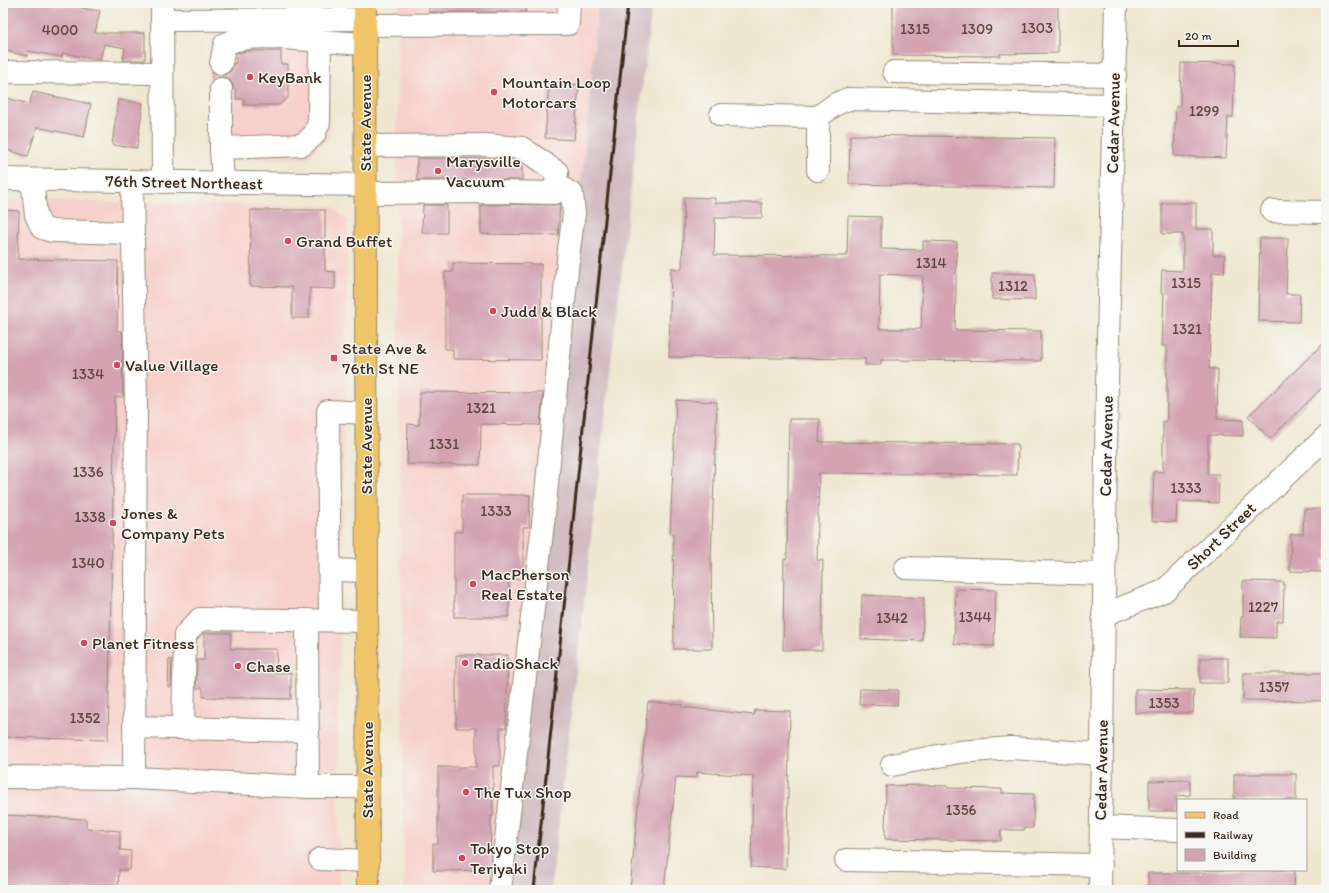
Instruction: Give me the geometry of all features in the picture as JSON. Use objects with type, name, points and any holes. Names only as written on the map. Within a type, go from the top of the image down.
[{"type":"main road","name":"State Avenue","points":[[365,23],[368,890]]},
{"type":"street","points":[[163,182],[162,12],[365,23],[568,24],[569,3]]},
{"type":"street","name":"Cedar Avenue","points":[[1100,890],[1103,615],[1116,3]]},
{"type":"street","points":[[221,63],[225,44],[234,40],[280,38],[320,42],[365,23]]},
{"type":"street","points":[[221,148],[302,145],[314,136],[319,122],[320,42]]},
{"type":"street","points":[[3,72],[162,73]]},
{"type":"street","points":[[894,72],[1114,75]]},
{"type":"street","points":[[221,89],[221,148],[223,183]]},
{"type":"street","points":[[721,115],[818,117],[836,104],[848,99],[1114,105]]},
{"type":"street","points":[[818,117],[818,170]]},
{"type":"street","points":[[366,146],[486,145],[522,148],[557,172],[556,184],[572,194],[574,214],[543,523],[500,890]]},
{"type":"street","name":"76th Street Northeast","points":[[3,179],[223,183],[366,189],[555,193],[556,184]]},
{"type":"street","points":[[32,180],[36,215],[42,228],[52,232],[133,233]]},
{"type":"street","points":[[132,181],[136,404],[134,778]]},
{"type":"street","points":[[1272,211],[1326,212]]},
{"type":"street","points":[[330,620],[328,411],[366,413]]},
{"type":"street","name":"Short Street","points":[[1103,615],[1164,591],[1326,437]]},
{"type":"street","points":[[906,568],[1104,574]]},
{"type":"street","points":[[330,570],[367,571]]},
{"type":"street","points":[[183,728],[185,635],[200,619],[367,621]]},
{"type":"street","points":[[307,620],[308,787]]},
{"type":"street","points":[[134,727],[308,731]]},
{"type":"street","points":[[892,765],[959,752],[1011,748],[1101,754]]},
{"type":"street","points":[[3,777],[134,778],[308,787],[367,787]]},
{"type":"street","points":[[1101,827],[1177,830]]},
{"type":"street","points":[[320,859],[368,861]]},
{"type":"street","points":[[846,860],[1101,865]]},
{"type":"shaded area","points":[[398,3],[598,3],[584,158],[506,890],[404,890],[397,156]]},
{"type":"shaded area","points":[[598,3],[652,3],[551,890],[506,890],[584,158]]},
{"type":"shaded area","points":[[209,24],[330,25],[329,137],[306,159],[208,158]]},
{"type":"shaded area","points":[[3,200],[332,206],[348,221],[338,723],[339,890],[3,890]]},
{"type":"building","points":[[3,3],[49,3],[100,11],[95,33],[145,33],[145,60],[123,60],[125,48],[104,44],[100,60],[63,53],[62,57],[28,51],[27,56],[3,50]]},
{"type":"building","points":[[429,3],[526,3],[526,12],[429,12]]},
{"type":"building","points":[[893,3],[1058,3],[1058,53],[1000,54],[1000,56],[893,55]]},
{"type":"building","name":"KeyBank","points":[[247,51],[281,51],[281,64],[288,64],[288,98],[279,105],[244,105],[244,99],[236,99],[236,89],[234,89],[228,78],[221,77],[212,81],[212,72],[218,75],[225,75],[231,71],[234,63],[236,63],[236,53]]},
{"type":"building","points":[[1181,63],[1235,64],[1233,117],[1228,117],[1226,158],[1174,156],[1176,106],[1180,106]]},
{"type":"building","points":[[549,82],[579,85],[574,140],[545,138]]},
{"type":"building","points":[[33,92],[91,104],[84,137],[37,127],[28,156],[3,149],[3,97],[29,104]]},
{"type":"building","points":[[118,100],[143,103],[137,148],[112,145]]},
{"type":"building","points":[[850,135],[1055,138],[1054,188],[849,184]]},
{"type":"building","points":[[417,158],[497,159],[497,167],[522,167],[522,180],[417,180]]},
{"type":"building","points":[[684,197],[715,198],[715,203],[762,203],[762,218],[715,218],[714,255],[847,256],[848,216],[881,217],[881,249],[923,250],[923,241],[957,242],[955,330],[1041,331],[1041,361],[881,360],[881,365],[865,365],[865,359],[669,357],[671,268],[682,269]],"holes":[[[880,274],[923,276],[921,329],[879,329]]]},
{"type":"building","points":[[1162,203],[1196,203],[1196,229],[1213,229],[1213,255],[1225,255],[1224,273],[1212,272],[1209,369],[1218,369],[1217,419],[1243,420],[1243,436],[1208,435],[1208,474],[1219,474],[1218,503],[1177,501],[1176,522],[1152,521],[1154,471],[1163,472],[1163,421],[1167,421],[1167,346],[1162,346],[1164,293],[1161,293],[1162,270],[1183,271],[1183,234],[1162,234]]},
{"type":"building","points":[[560,204],[558,235],[481,234],[481,205]]},
{"type":"building","points":[[423,205],[447,205],[447,233],[422,233]]},
{"type":"building","points":[[3,210],[19,211],[18,259],[118,261],[117,331],[122,331],[123,397],[115,397],[108,740],[3,737]]},
{"type":"building","name":"Grand Buffet","points":[[251,210],[325,210],[325,271],[335,272],[335,289],[310,288],[309,318],[292,318],[292,287],[250,286]]},
{"type":"building","points":[[1260,238],[1288,238],[1286,294],[1300,294],[1299,322],[1258,321]]},
{"type":"building","name":"Judd & Black","points":[[453,263],[541,264],[541,360],[453,359],[453,349],[445,349],[445,272],[453,272]]},
{"type":"building","points":[[992,273],[1035,274],[1035,300],[992,299]]},
{"type":"building","points":[[1326,341],[1326,384],[1270,439],[1248,416]]},
{"type":"building","points":[[420,392],[543,393],[540,425],[481,424],[480,465],[407,464],[408,424],[419,425]]},
{"type":"building","points":[[676,400],[717,402],[711,558],[712,649],[674,649],[673,534],[670,534]]},
{"type":"building","points":[[789,419],[820,419],[819,442],[1018,444],[1017,475],[819,473],[817,560],[823,560],[822,650],[783,650],[784,559],[787,559]]},
{"type":"building","points":[[462,495],[530,495],[529,527],[523,527],[523,579],[509,579],[509,617],[454,617],[454,532],[462,532]]},
{"type":"building","points":[[1304,509],[1326,509],[1326,559],[1323,559],[1322,572],[1290,571],[1291,534],[1303,534]]},
{"type":"building","points":[[1243,581],[1284,582],[1283,621],[1276,621],[1276,638],[1240,637],[1241,617],[1243,617]]},
{"type":"building","points":[[956,589],[996,590],[994,646],[954,644]]},
{"type":"building","points":[[862,595],[924,598],[922,641],[861,639]]},
{"type":"building","name":"Chase","points":[[204,633],[231,633],[230,649],[277,649],[276,673],[291,673],[291,699],[203,697],[203,688],[196,688],[197,660],[204,660]]},
{"type":"building","points":[[456,655],[508,655],[506,728],[500,728],[500,766],[493,766],[493,816],[491,816],[490,870],[433,871],[433,844],[438,844],[438,767],[476,767],[476,728],[456,728]]},
{"type":"building","points":[[1200,658],[1228,658],[1228,683],[1200,683]]},
{"type":"building","points":[[169,659],[172,660],[171,687],[168,687]]},
{"type":"building","points":[[1243,673],[1326,673],[1326,701],[1243,700]]},
{"type":"building","points":[[860,689],[898,690],[897,705],[859,704]]},
{"type":"building","points":[[1135,689],[1194,690],[1193,713],[1135,713]]},
{"type":"building","points":[[648,702],[683,705],[682,707],[754,715],[755,710],[790,711],[786,869],[751,867],[753,776],[697,772],[697,778],[676,777],[664,890],[630,890]]},
{"type":"building","points":[[1234,774],[1296,774],[1296,799],[1234,799]]},
{"type":"building","points":[[1190,780],[1190,795],[1176,796],[1177,811],[1149,811],[1149,781]]},
{"type":"building","points":[[886,786],[947,786],[947,788],[1002,789],[1002,793],[1034,794],[1033,828],[1024,828],[1024,830],[1001,830],[1001,841],[885,839]]},
{"type":"building","points":[[3,815],[86,819],[86,828],[120,831],[120,850],[131,851],[130,870],[119,870],[118,890],[3,890]]},
{"type":"building","points":[[1205,871],[1295,871],[1294,890],[1148,890],[1148,873],[1205,873]]},
{"type":"railway","points":[[534,890],[628,3]]},
{"type":"place","name":"KeyBank","points":[[250,77]]},
{"type":"place","name":"Mountain Loop Motorcars","points":[[494,92]]},
{"type":"place","name":"Marysville Vacuum","points":[[438,171]]},
{"type":"place","name":"Grand Buffet","points":[[288,241]]},
{"type":"place","name":"Judd & Black","points":[[493,311]]},
{"type":"place","name":"State Ave & 76th St NE","points":[[334,358]]},
{"type":"place","name":"Value Village","points":[[117,365]]},
{"type":"place","name":"Jones & Company Pets","points":[[113,523]]},
{"type":"place","name":"MacPherson Real Estate","points":[[473,584]]},
{"type":"place","name":"Planet Fitness","points":[[84,643]]},
{"type":"place","name":"RadioShack","points":[[465,663]]},
{"type":"place","name":"Chase","points":[[238,666]]},
{"type":"place","name":"The Tux Shop","points":[[466,792]]},
{"type":"place","name":"Tokyo Stop Teriyaki","points":[[462,858]]}]
